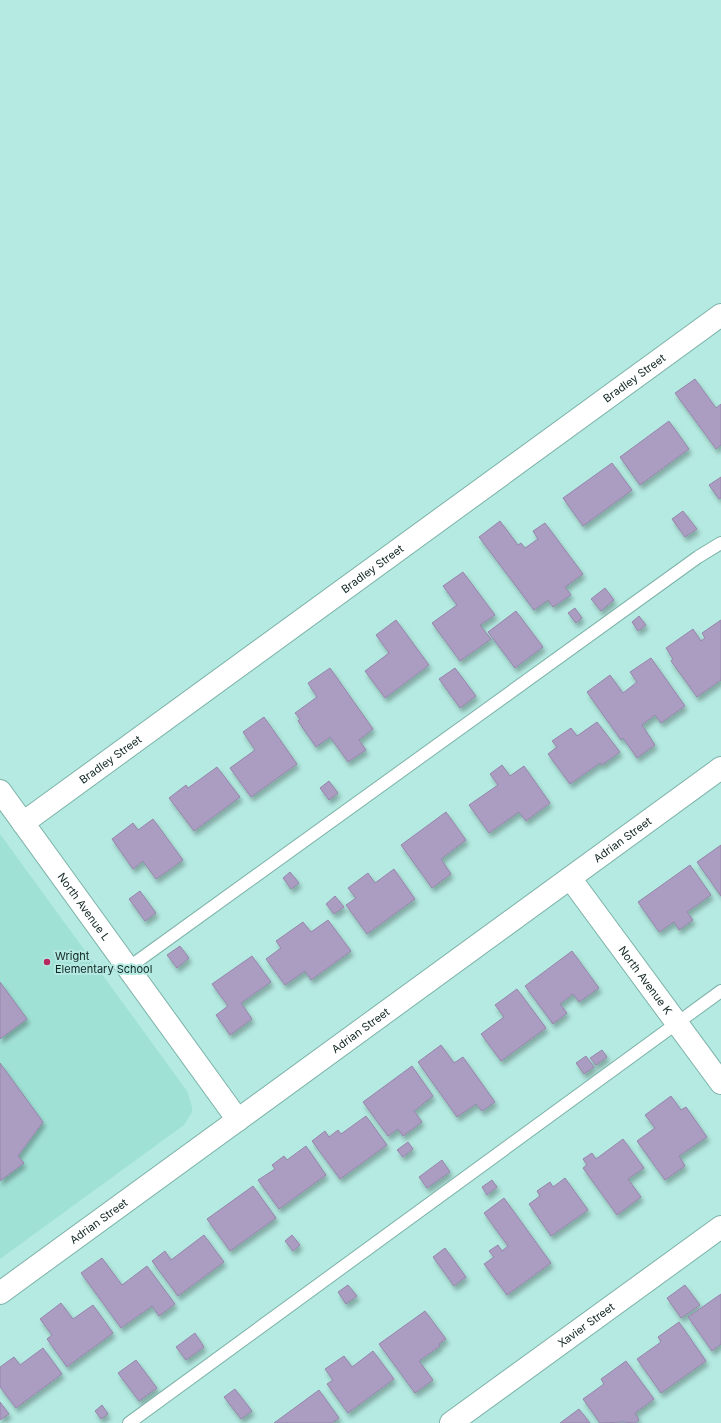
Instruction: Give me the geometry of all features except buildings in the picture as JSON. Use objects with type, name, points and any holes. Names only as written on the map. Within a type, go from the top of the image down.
[{"type":"street","name":"Bradley Street","points":[[23,823],[721,314]]},
{"type":"street","name":"Adrian Street","points":[[0,1293],[721,768]]},
{"type":"street","name":"North Avenue L","points":[[0,791],[238,1120]]},
{"type":"street","name":"North Avenue K","points":[[570,878],[721,1083]]},
{"type":"street","name":"Xavier Street","points":[[451,1423],[721,1227]]},
{"type":"lane","points":[[128,968],[698,557],[721,543]]},
{"type":"lane","points":[[129,1423],[721,991]]},
{"type":"shaded area","name":"Wright Elementary School","points":[[0,834],[187,1091],[192,1112],[184,1125],[0,1259]]},
{"type":"place","name":"Wright Elementary School","points":[[47,962]]}]
